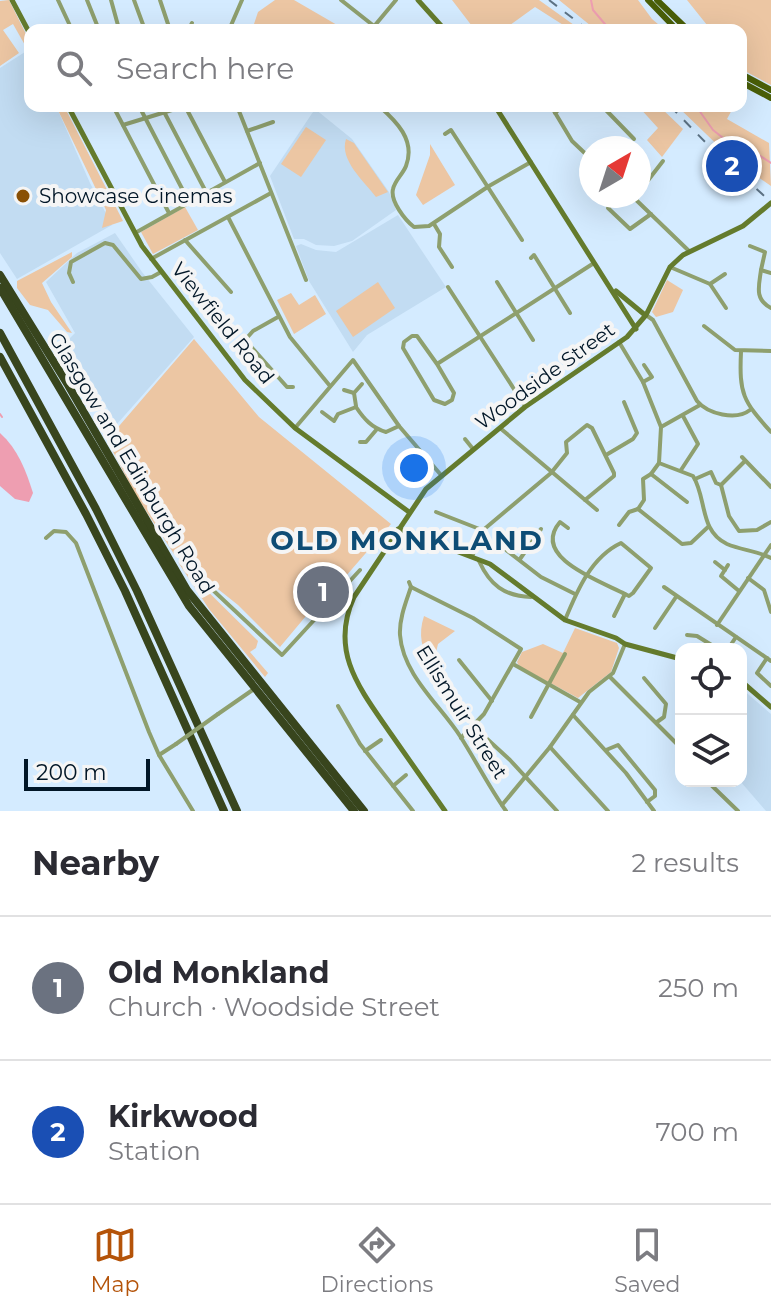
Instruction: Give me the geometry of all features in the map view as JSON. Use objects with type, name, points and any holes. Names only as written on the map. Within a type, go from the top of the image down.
[{"type":"highway","name":"Glasgow and Edinburgh Road","points":[[0,275],[187,590],[364,811]]},
{"type":"highway","name":"Glasgow and Edinburgh Road","points":[[0,288],[189,606],[354,811]]},
{"type":"highway","points":[[0,333],[130,578],[237,811]]},
{"type":"highway","points":[[0,357],[125,591],[224,811]]},
{"type":"main road","points":[[648,0],[671,24]]},
{"type":"main road","points":[[657,0],[682,24]]},
{"type":"main road","points":[[747,77],[771,90]]},
{"type":"main road","points":[[747,85],[771,98]]},
{"type":"street","points":[[12,0],[25,24]]},
{"type":"street","points":[[58,0],[69,24]]},
{"type":"street","points":[[87,0],[97,24]]},
{"type":"street","points":[[111,0],[118,24]]},
{"type":"street","points":[[134,0],[142,24]]},
{"type":"street","points":[[160,0],[168,24]]},
{"type":"street","points":[[232,24],[242,0]]},
{"type":"street","points":[[341,0],[369,24]]},
{"type":"street","points":[[379,24],[396,0]]},
{"type":"street","points":[[418,0],[425,3],[441,24]]},
{"type":"street","name":"Viewfield Road","points":[[71,112],[151,259],[245,380],[295,428],[409,512]]},
{"type":"street","points":[[116,112],[169,213]]},
{"type":"street","points":[[142,112],[189,202]]},
{"type":"street","points":[[123,125],[167,112]]},
{"type":"street","points":[[188,112],[225,182]]},
{"type":"street","points":[[239,112],[306,280]]},
{"type":"street","points":[[385,112],[399,125],[408,147],[407,165],[394,187],[393,197],[412,226],[422,228],[434,224],[531,162]]},
{"type":"street","points":[[499,112],[636,329]]},
{"type":"street","points":[[608,112],[631,136]]},
{"type":"street","points":[[164,113],[206,192]]},
{"type":"street","points":[[555,113],[579,148]]},
{"type":"street","points":[[247,131],[273,122]]},
{"type":"street","points":[[445,134],[451,130],[522,240]]},
{"type":"street","points":[[651,176],[663,161]]},
{"type":"street","points":[[135,233],[260,163]]},
{"type":"street","points":[[151,259],[271,193]]},
{"type":"street","name":"Woodside Street","points":[[445,811],[361,690],[350,667],[344,634],[346,614],[354,597],[426,489],[525,407],[636,329],[670,267],[689,251],[743,226],[771,203]]},
{"type":"street","points":[[608,208],[630,229],[651,214]]},
{"type":"street","points":[[646,208],[689,251]]},
{"type":"street","points":[[228,217],[290,337],[330,386]]},
{"type":"street","points":[[434,224],[440,234],[439,247],[452,267]]},
{"type":"street","points":[[185,240],[231,292]]},
{"type":"street","points":[[73,282],[69,273],[71,262],[105,243],[113,245],[141,279],[161,272]]},
{"type":"street","points":[[750,246],[765,252],[758,295],[771,308]]},
{"type":"street","points":[[433,251],[439,247]]},
{"type":"street","points":[[753,253],[758,248]]},
{"type":"street","points":[[531,258],[534,255],[570,313]]},
{"type":"street","points":[[437,364],[595,263]]},
{"type":"street","points":[[670,267],[710,284],[726,308]]},
{"type":"street","points":[[761,270],[771,273]]},
{"type":"street","points":[[710,284],[725,274]]},
{"type":"street","points":[[497,282],[533,340]]},
{"type":"street","points":[[609,285],[653,320],[700,405],[713,413],[744,415],[750,410]]},
{"type":"street","points":[[448,287],[525,407]]},
{"type":"street","points":[[278,317],[253,331],[245,340],[287,387],[293,387]]},
{"type":"street","points":[[704,326],[726,345],[741,352],[771,351]]},
{"type":"street","points":[[417,336],[437,364],[454,393],[452,400],[445,404],[434,400],[403,348],[404,342],[417,336]]},
{"type":"street","points":[[619,342],[643,382],[661,427],[659,463],[642,482],[644,500],[619,525]]},
{"type":"street","points":[[741,352],[740,376],[750,410],[771,432]]},
{"type":"street","points":[[295,428],[353,360],[399,426],[441,475]]},
{"type":"street","points":[[643,382],[652,377],[644,365]]},
{"type":"street","points":[[362,384],[354,393],[356,407],[363,418],[386,432],[399,426]]},
{"type":"street","points":[[344,390],[354,393]]},
{"type":"street","points":[[606,455],[633,439],[637,433],[624,402]]},
{"type":"street","points":[[661,427],[700,405]]},
{"type":"street","points":[[322,412],[334,421],[338,414],[356,407]]},
{"type":"street","points":[[681,470],[698,444],[683,416]]},
{"type":"street","points":[[531,597],[521,597],[497,588],[486,574],[475,558],[482,531],[551,473],[567,453],[566,442],[587,425],[592,428],[614,476],[585,500]]},
{"type":"street","points":[[500,428],[597,510]]},
{"type":"street","points":[[360,442],[366,442],[377,429]]},
{"type":"street","name":"Woodside Street","points":[[465,439],[473,449]]},
{"type":"street","points":[[721,485],[744,459],[771,486]]},
{"type":"street","points":[[659,463],[681,470],[695,479],[708,527],[721,541],[771,558]]},
{"type":"street","points":[[695,479],[711,472],[716,483],[721,485],[729,516],[739,531],[757,530],[771,522]]},
{"type":"street","points":[[651,474],[687,502]]},
{"type":"street","points":[[678,495],[683,490]]},
{"type":"street","points":[[638,509],[676,541],[686,544],[696,540],[708,527]]},
{"type":"street","points":[[436,512],[482,531]]},
{"type":"street","points":[[565,620],[587,574],[621,543],[651,568],[629,596],[587,574],[561,559],[554,549],[554,529],[560,522],[568,528]]},
{"type":"street","points":[[653,537],[659,528]]},
{"type":"street","points":[[398,529],[496,568],[565,620],[625,644],[675,657]]},
{"type":"street","points":[[520,559],[541,529]]},
{"type":"street","points":[[46,538],[54,531],[66,532],[76,543],[159,755],[193,811]]},
{"type":"street","points":[[717,625],[771,545]]},
{"type":"street","points":[[506,550],[541,577],[575,594]]},
{"type":"street","points":[[715,562],[726,567],[722,578],[739,591]]},
{"type":"street","points":[[184,563],[282,655],[360,570]]},
{"type":"street","points":[[748,578],[764,590],[771,612]]},
{"type":"street","name":"Ellismuir Street","points":[[506,811],[461,738],[417,678],[402,648],[402,615],[410,585],[473,618],[521,649],[513,664]]},
{"type":"street","points":[[664,587],[769,659],[757,673],[771,686]]},
{"type":"street","points":[[341,591],[354,597]]},
{"type":"street","points":[[614,616],[625,594]]},
{"type":"street","points":[[655,628],[676,597]]},
{"type":"street","points":[[687,635],[697,636],[708,643]]},
{"type":"street","points":[[732,643],[736,637]]},
{"type":"street","points":[[501,805],[550,747],[580,702],[595,686],[610,677],[625,644]]},
{"type":"street","points":[[531,717],[565,654]]},
{"type":"street","points":[[459,660],[492,701]]},
{"type":"street","points":[[461,738],[492,701],[513,664],[580,702]]},
{"type":"street","points":[[610,677],[675,742]]},
{"type":"street","points":[[644,678],[666,704],[664,717],[657,722]]},
{"type":"street","points":[[747,686],[771,707]]},
{"type":"street","points":[[159,755],[256,688]]},
{"type":"street","points":[[338,706],[365,751],[413,811]]},
{"type":"street","points":[[573,715],[606,750],[654,811]]},
{"type":"street","points":[[473,726],[557,811]]},
{"type":"street","points":[[365,751],[381,740]]},
{"type":"street","points":[[606,750],[618,745],[655,790],[655,796],[647,802]]},
{"type":"street","points":[[550,747],[608,811]]},
{"type":"street","points":[[393,786],[406,775]]},
{"type":"street","points":[[713,787],[738,811]]},
{"type":"shaded area","points":[[9,0],[24,30],[24,43],[13,24],[3,30],[19,53],[0,66],[0,1]]},
{"type":"shaded area","points":[[275,0],[294,0],[335,24],[254,24],[258,12]]},
{"type":"shaded area","points":[[452,0],[539,0],[573,24],[562,24],[535,7],[511,24],[470,24]]},
{"type":"shaded area","points":[[559,0],[638,0],[658,24],[589,24]]},
{"type":"shaded area","points":[[687,0],[771,0],[771,85],[747,72],[747,24],[706,24]]},
{"type":"shaded area","points":[[24,53],[24,112],[59,112],[112,225],[17,279],[0,253],[0,68]]},
{"type":"shaded area","points":[[59,112],[67,112],[123,221],[102,228],[106,210]]},
{"type":"shaded area","points":[[313,112],[319,112],[352,139],[389,192],[396,210],[352,241],[334,246],[316,245],[304,239],[294,239],[270,176]]},
{"type":"shaded area","points":[[643,112],[665,112],[683,129],[662,157],[651,145],[651,136],[658,128]]},
{"type":"shaded area","points":[[683,112],[731,112],[727,119],[769,143],[771,186],[732,159]]},
{"type":"shaded area","points":[[306,127],[326,140],[301,177],[281,164]]},
{"type":"shaded area","points":[[346,139],[354,143],[388,192],[376,197],[359,177],[346,155]]},
{"type":"shaded area","points":[[430,144],[455,185],[423,205],[416,195],[430,155]]},
{"type":"shaded area","points":[[185,207],[198,230],[153,254],[141,232]]},
{"type":"shaded area","points":[[398,215],[446,287],[367,335],[353,352],[309,281],[296,246],[301,244],[316,250],[336,252]]},
{"type":"shaded area","points":[[115,233],[194,337],[117,424],[75,355],[69,339],[75,333],[46,282],[77,253]]},
{"type":"shaded area","points":[[72,252],[72,257],[42,283],[72,333],[67,332],[48,310],[30,305],[17,288],[17,281]]},
{"type":"shaded area","points":[[667,280],[683,290],[673,312],[656,317],[652,312]]},
{"type":"shaded area","points":[[378,282],[395,308],[353,337],[336,311]]},
{"type":"shaded area","points":[[291,293],[299,305],[315,295],[326,314],[294,334],[277,300]]},
{"type":"shaded area","points":[[194,339],[259,417],[391,524],[280,647],[238,605],[174,554],[135,494],[107,440]]},
{"type":"shaded area","points":[[0,433],[17,453],[24,469],[33,493],[29,502],[15,499],[0,486]]},
{"type":"shaded area","points":[[178,562],[258,641],[256,648],[250,652],[268,673],[265,677],[209,609]]},
{"type":"shaded area","points":[[424,616],[455,631],[438,644],[433,665],[422,642]]},
{"type":"shaded area","points":[[575,628],[617,643],[619,648],[611,672],[578,698],[519,666],[517,662],[522,652],[543,644],[563,653]]},
{"type":"shaded area","points":[[747,693],[771,714],[771,811],[766,811],[745,787]]},
{"type":"waterway","points":[[591,0],[593,10],[605,24]]},
{"type":"waterway","points":[[700,112],[713,130],[732,145],[744,145],[771,163]]},
{"type":"railway","points":[[549,0],[580,24]]},
{"type":"railway","points":[[676,112],[771,202]]},
{"type":"place","name":"Kirkwood","points":[[732,166]]},
{"type":"place","name":"Showcase Cinemas","points":[[23,196]]},
{"type":"place","name":"Old Monkland","points":[[323,592]]},
{"type":"district","name":"OLD MONKLAND","points":[[407,540]]}]
